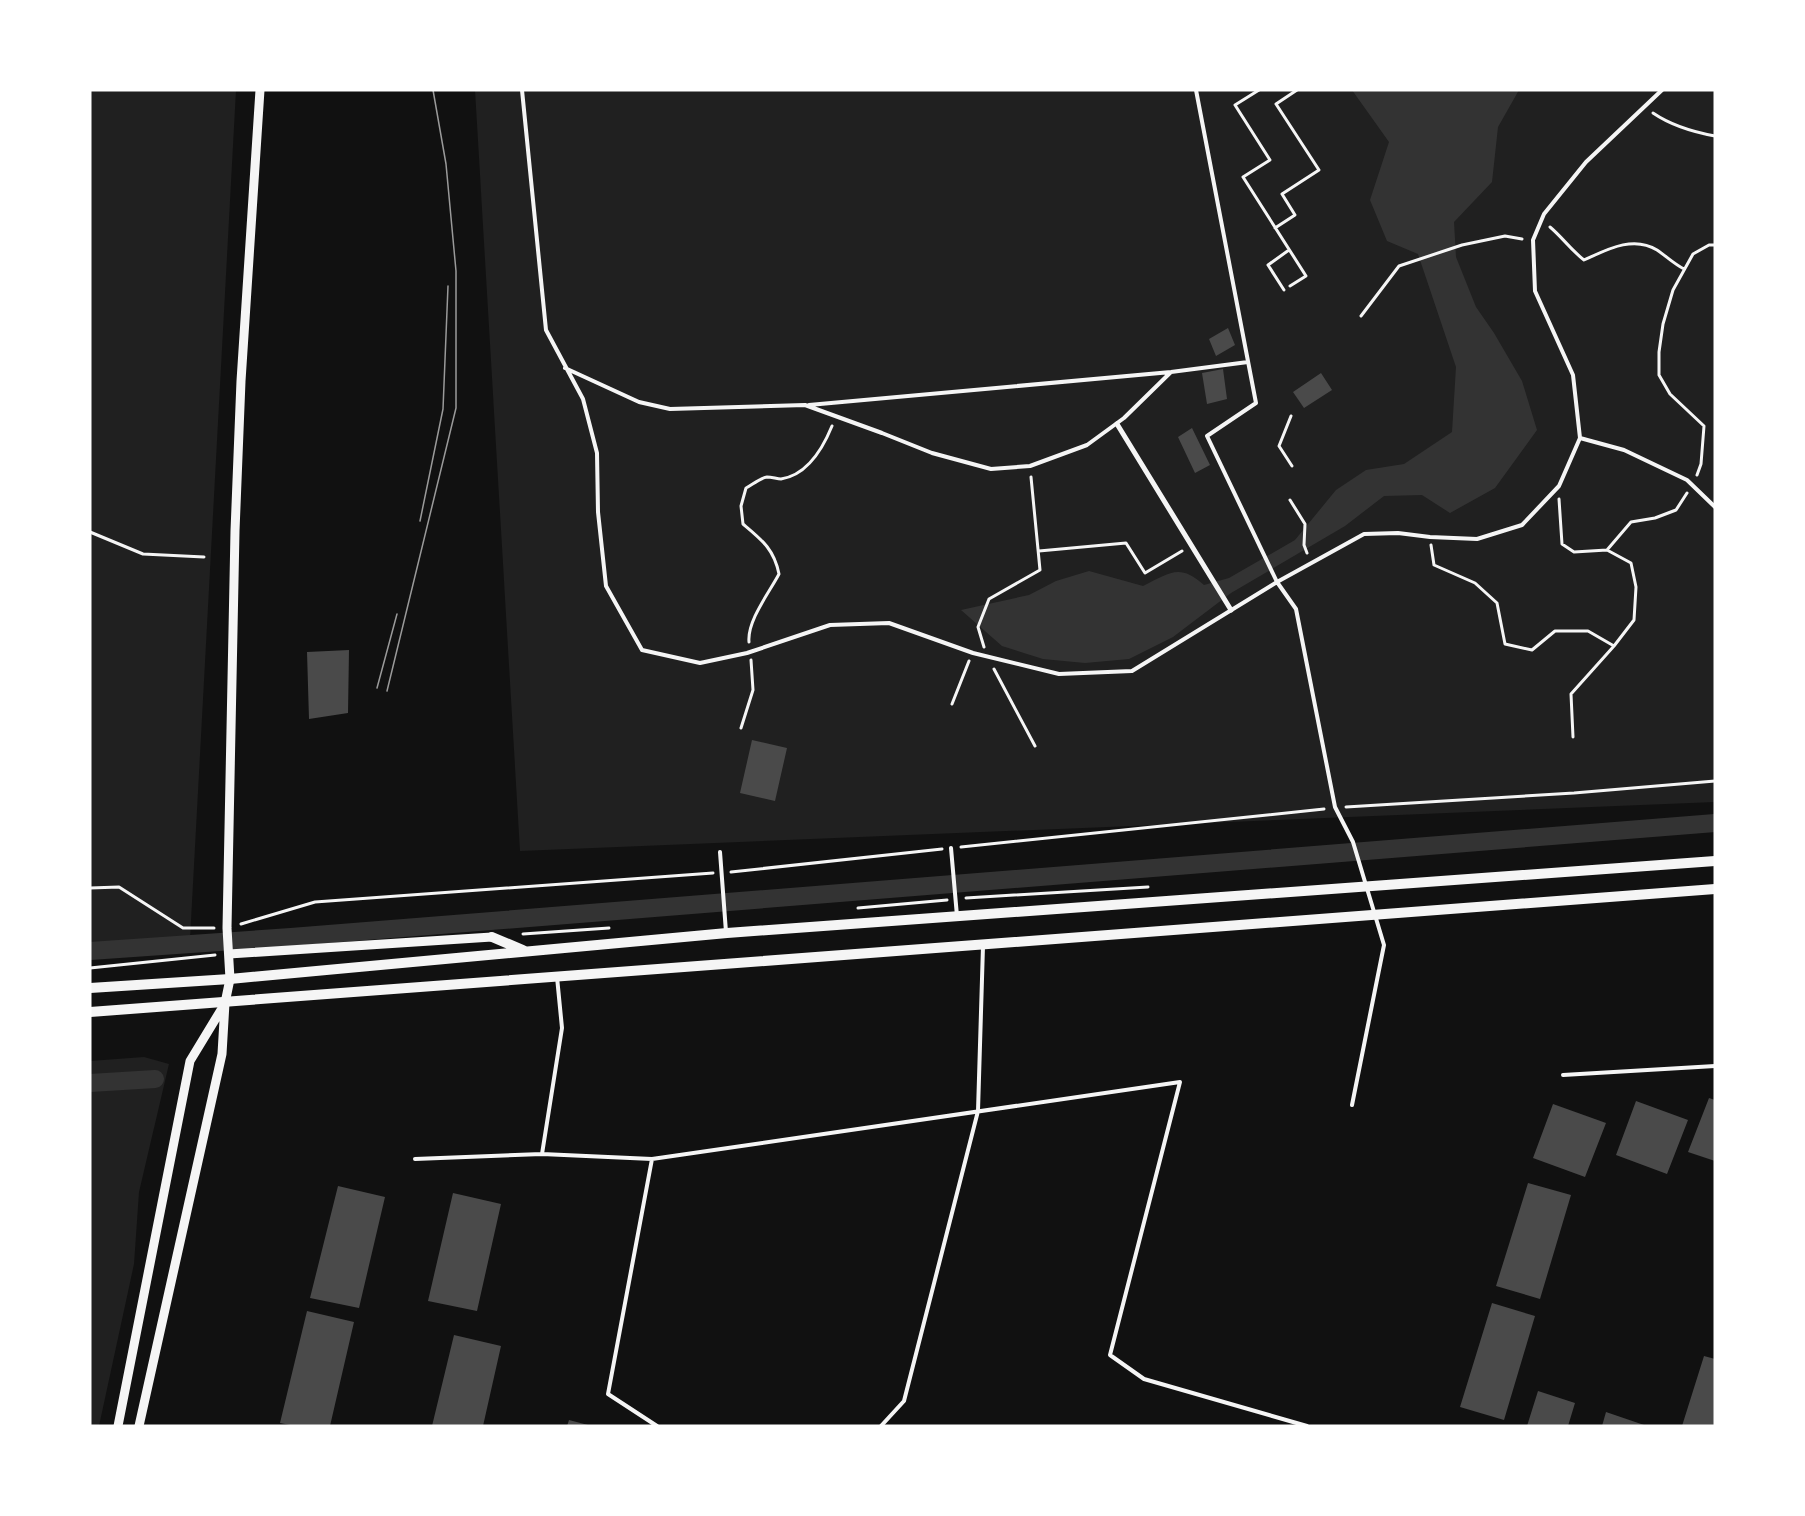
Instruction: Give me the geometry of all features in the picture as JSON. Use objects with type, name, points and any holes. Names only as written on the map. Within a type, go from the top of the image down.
[{"type":"main road","points":[[90,988],[230,979],[726,933],[1715,861]]},
{"type":"main road","points":[[90,1012],[1715,889]]},
{"type":"main road","points":[[492,937],[526,951]]},
{"type":"street","points":[[140,1426],[222,1054],[225,1003],[230,979],[227,928],[236,508],[260,90]]},
{"type":"street","points":[[1117,424],[1231,610]]},
{"type":"street","points":[[229,954],[492,937]]},
{"type":"street","points":[[118,1426],[190,1061],[225,1003]]},
{"type":"lane","points":[[522,90],[546,330],[583,399],[597,453],[598,512],[606,586],[642,650],[700,663],[750,652],[830,625],[889,623],[972,653],[1059,674],[1132,671],[1277,582],[1364,534],[1398,533],[1477,539],[1522,525],[1559,486],[1580,438],[1572,375],[1535,291],[1533,240],[1544,214],[1586,162],[1662,90]]},
{"type":"lane","points":[[1196,90],[1256,403],[1207,436],[1277,582],[1296,609],[1335,807],[1353,842],[1384,945],[1352,1105]]},
{"type":"lane","points":[[565,367],[639,402],[670,409],[805,405],[1171,372],[1248,362]]},
{"type":"lane","points":[[805,405],[932,453],[992,470],[1030,466],[1087,445],[1117,424],[1171,372]]},
{"type":"lane","points":[[1580,438],[1624,450],[1687,480],[1715,507]]},
{"type":"lane","points":[[951,848],[957,916]]},
{"type":"lane","points":[[720,852],[726,933]]},
{"type":"lane","points":[[881,1426],[904,1401],[978,1110],[983,945]]},
{"type":"lane","points":[[542,1154],[562,1028],[557,977]]},
{"type":"lane","points":[[1563,1075],[1715,1066]]},
{"type":"lane","points":[[415,1159],[542,1154],[652,1159],[1180,1082],[1110,1355],[1144,1378],[1307,1426]]},
{"type":"lane","points":[[652,1159],[608,1394],[657,1426]]},
{"type":"path","points":[[1259,90],[1235,105],[1270,160],[1243,177],[1306,276],[1290,286]]},
{"type":"path","points":[[1275,228],[1295,215],[1282,194],[1319,170],[1276,104],[1297,90]]},
{"type":"path","points":[[1644,107],[1663,120],[1691,131],[1715,136]]},
{"type":"path","points":[[1541,220],[1562,237],[1584,260],[1616,246],[1635,243],[1656,249],[1684,270]]},
{"type":"path","points":[[1361,316],[1399,266],[1462,245],[1505,236],[1533,240]]},
{"type":"path","points":[[1607,550],[1631,522],[1655,518],[1676,510],[1692,485],[1701,464],[1704,426],[1670,394],[1659,375],[1663,324],[1673,290],[1693,254],[1709,245],[1715,245]]},
{"type":"path","points":[[1284,290],[1268,265],[1289,250]]},
{"type":"path","points":[[741,728],[753,690],[748,633],[779,574],[776,560],[765,542],[743,524],[741,506],[746,488],[765,477],[780,479],[794,475],[812,462],[826,440],[836,416]]},
{"type":"path","points":[[1292,416],[1279,446],[1292,466]]},
{"type":"path","points":[[1030,466],[1040,570],[989,599],[978,627],[988,657],[1035,746]]},
{"type":"path","points":[[1559,486],[1562,544],[1574,552],[1607,550],[1631,563],[1636,587],[1634,620],[1571,694],[1573,737]]},
{"type":"path","points":[[1290,500],[1305,524],[1304,545],[1310,563]]},
{"type":"path","points":[[90,532],[143,554],[204,557]]},
{"type":"path","points":[[1430,537],[1434,565],[1475,583],[1497,603],[1505,644],[1532,650],[1555,631],[1588,631],[1614,646]]},
{"type":"path","points":[[1039,551],[1125,543],[1145,573],[1191,545]]},
{"type":"path","points":[[952,704],[972,653]]},
{"type":"path","points":[[90,888],[119,886],[183,928],[227,928],[315,902],[721,873],[1335,807],[1574,793],[1715,781]]},
{"type":"path","points":[[90,968],[229,954]]},
{"type":"shaded area","points":[[236,90],[190,939],[90,943],[90,91]]},
{"type":"shaded area","points":[[475,90],[1715,90],[1715,802],[520,851]]},
{"type":"shaded area","points":[[1352,90],[1519,90],[1498,127],[1492,182],[1454,222],[1456,257],[1476,307],[1522,381],[1537,430],[1495,488],[1450,513],[1422,495],[1384,496],[1345,526],[1231,593],[1173,637],[1129,659],[1085,663],[1043,659],[1002,646],[961,610],[1029,595],[1056,581],[1089,571],[1143,586],[1174,572],[1188,574],[1204,585],[1229,578],[1295,540],[1336,490],[1366,470],[1404,464],[1452,432],[1456,367],[1418,254],[1387,241],[1370,200],[1389,142]]},
{"type":"shaded area","points":[[144,1057],[169,1064],[139,1192],[134,1264],[99,1426],[90,1426],[90,1061]]},
{"type":"building","points":[[1228,328],[1235,345],[1216,356],[1209,339]]},
{"type":"building","points":[[1223,369],[1227,399],[1207,404],[1202,373]]},
{"type":"building","points":[[1321,373],[1332,390],[1304,408],[1293,392]]},
{"type":"building","points":[[1192,428],[1210,465],[1195,473],[1178,437]]},
{"type":"building","points":[[349,650],[348,713],[309,719],[307,652]]},
{"type":"building","points":[[752,740],[787,748],[775,801],[740,793]]},
{"type":"building","points":[[1709,1098],[1715,1100],[1715,1161],[1688,1152]]},
{"type":"building","points":[[1636,1101],[1688,1120],[1667,1174],[1616,1155]]},
{"type":"building","points":[[1553,1104],[1606,1123],[1585,1177],[1533,1158]]},
{"type":"building","points":[[1528,1183],[1571,1195],[1540,1299],[1496,1286]]},
{"type":"building","points":[[338,1186],[385,1197],[359,1308],[310,1298]]},
{"type":"building","points":[[453,1193],[501,1204],[477,1311],[428,1301]]},
{"type":"building","points":[[1492,1303],[1535,1316],[1504,1420],[1460,1407]]},
{"type":"building","points":[[307,1311],[354,1322],[330,1426],[295,1426],[280,1423]]},
{"type":"building","points":[[454,1335],[501,1346],[483,1426],[432,1426]]},
{"type":"building","points":[[1704,1356],[1715,1359],[1715,1426],[1682,1426]]},
{"type":"building","points":[[1538,1391],[1575,1403],[1568,1426],[1527,1426]]},
{"type":"building","points":[[1606,1412],[1647,1426],[1602,1426]]},
{"type":"building","points":[[569,1420],[588,1425],[588,1426],[567,1426]]},
{"type":"waterway","points":[[90,951],[291,937],[1715,823]]},
{"type":"waterway","points":[[90,1083],[155,1079]]},
{"type":"tram line","points":[[387,691],[456,408],[456,271],[446,164],[433,90]]},
{"type":"tram line","points":[[420,521],[443,409],[448,286]]},
{"type":"tram line","points":[[377,688],[397,614]]}]
